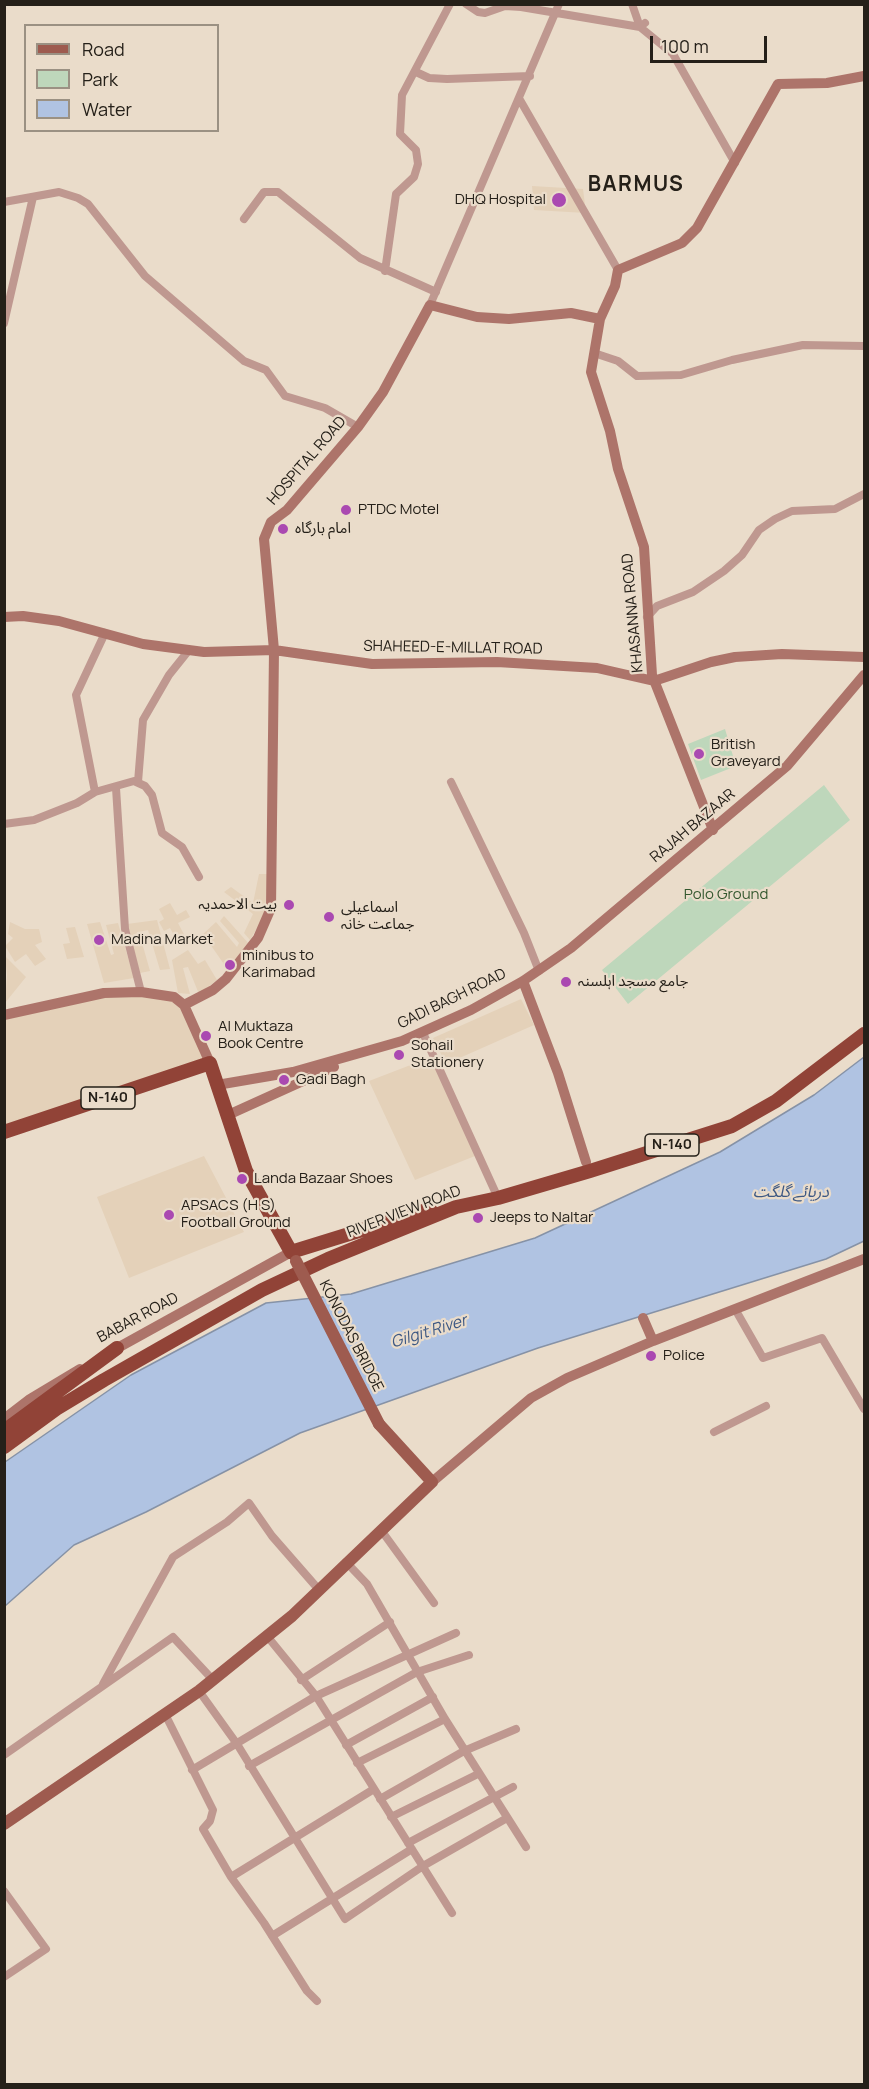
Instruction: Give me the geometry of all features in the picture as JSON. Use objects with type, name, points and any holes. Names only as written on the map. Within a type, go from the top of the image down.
[{"type":"highway","name":"RIVER VIEW ROAD","points":[[4,1447],[56,1409],[262,1290],[328,1259],[456,1207],[498,1197],[732,1126],[776,1101],[864,1034]]},
{"type":"highway","points":[[210,1063],[246,1171],[294,1256]]},
{"type":"highway","name":"N-140","points":[[4,1132],[210,1063]]},
{"type":"highway","name":"N-140","points":[[294,1256],[435,1207],[456,1207]]},
{"type":"highway","points":[[4,1431],[117,1348]]},
{"type":"main road","points":[[618,270],[682,243],[698,228],[778,84],[827,83],[864,76]]},
{"type":"main road","name":"KHASANNA ROAD","points":[[618,270],[615,286],[600,319],[591,372],[610,431],[618,469],[644,548],[646,617],[654,681],[713,830]]},
{"type":"main road","points":[[430,305],[477,317],[509,318],[571,313],[600,319]]},
{"type":"main road","name":"HOSPITAL ROAD","points":[[184,1005],[213,990],[226,979],[258,938],[271,908],[274,650],[264,538],[271,522],[287,510],[358,427],[383,392],[430,305]]},
{"type":"main road","name":"SHAHEED-E-MILLAT ROAD","points":[[4,617],[23,616],[59,621],[143,644],[189,650],[274,650],[372,664],[497,662],[597,669],[654,681]]},
{"type":"main road","points":[[654,681],[711,662],[735,657],[782,654],[864,657]]},
{"type":"main road","name":"RAJAH BAZAAR","points":[[523,981],[539,971],[713,830],[801,752],[864,675]]},
{"type":"main road","points":[[523,981],[558,1073],[586,1162]]},
{"type":"main road","name":"GADI BAGH ROAD","points":[[218,1085],[293,1072],[360,1055],[423,1033],[523,981]]},
{"type":"main road","points":[[4,1015],[104,993],[141,992],[174,997],[184,1005],[210,1063]]},
{"type":"main road","name":"GADI BAGH ROAD","points":[[228,1115],[360,1055]]},
{"type":"main road","points":[[293,1072],[297,1084]]},
{"type":"main road","name":"BABAR ROAD","points":[[4,1419],[58,1381],[294,1256]]},
{"type":"main road","name":"KONODAS BRIDGE","points":[[294,1256],[379,1424],[432,1482]]},
{"type":"main road","points":[[4,1824],[213,1680],[320,1591],[346,1562],[432,1482],[531,1398],[589,1367],[864,1259]]},
{"type":"main road","points":[[643,1318],[653,1341]]},
{"type":"street","points":[[385,271],[396,194],[414,177],[418,164],[416,150],[400,134],[402,94],[416,72],[450,4]]},
{"type":"street","points":[[466,4],[485,13],[505,6],[558,9],[643,25]]},
{"type":"street","points":[[632,4],[643,25],[673,54],[735,163]]},
{"type":"street","points":[[430,305],[558,9]]},
{"type":"street","points":[[416,72],[429,78],[447,79],[530,76]]},
{"type":"street","points":[[520,100],[618,270]]},
{"type":"street","points":[[4,202],[59,192],[88,204],[145,276],[244,361],[266,370],[285,396],[325,408],[358,427]]},
{"type":"street","points":[[244,219],[264,192],[278,192],[360,258],[436,292]]},
{"type":"street","points":[[4,323],[33,197]]},
{"type":"street","points":[[594,353],[618,361],[637,376],[681,375],[732,360],[803,345],[864,346]]},
{"type":"street","points":[[646,617],[657,606],[693,592],[724,571],[742,555],[759,530],[775,519],[792,512],[835,509],[864,494]]},
{"type":"street","points":[[95,792],[76,695],[105,633]]},
{"type":"street","points":[[138,782],[143,720],[169,675],[189,650]]},
{"type":"street","points":[[4,824],[34,820],[77,803],[95,792],[138,782]]},
{"type":"street","points":[[138,782],[152,795],[162,833],[182,847],[199,877]]},
{"type":"street","points":[[452,782],[524,933],[539,971]]},
{"type":"street","points":[[116,788],[125,929],[141,992]]},
{"type":"street","points":[[423,1033],[498,1197]]},
{"type":"street","points":[[735,1309],[763,1358],[822,1338],[864,1409]]},
{"type":"street","points":[[714,1432],[766,1406]]},
{"type":"street","points":[[103,1684],[173,1557],[227,1522],[249,1503],[272,1536],[320,1591]]},
{"type":"street","points":[[381,1530],[434,1603]]},
{"type":"street","points":[[346,1562],[367,1584],[464,1751],[526,1847]]},
{"type":"street","points":[[301,1680],[390,1622]]},
{"type":"street","points":[[192,1770],[316,1696],[456,1633]]},
{"type":"street","points":[[267,1636],[316,1696],[452,1913]]},
{"type":"street","points":[[4,1755],[173,1637],[213,1680]]},
{"type":"street","points":[[249,1766],[417,1672],[469,1655]]},
{"type":"street","points":[[199,1691],[237,1744],[334,1897],[345,1919],[423,1866],[507,1818]]},
{"type":"street","points":[[346,1745],[433,1697]]},
{"type":"street","points":[[165,1714],[213,1810],[210,1821],[203,1829],[231,1877],[307,1991],[317,2001]]},
{"type":"street","points":[[357,1763],[445,1719]]},
{"type":"street","points":[[380,1799],[464,1751],[516,1730]]},
{"type":"street","points":[[391,1816],[478,1773]]},
{"type":"street","points":[[272,1936],[410,1846],[513,1787]]},
{"type":"street","points":[[231,1877],[374,1789]]},
{"type":"street","points":[[4,1890],[46,1949],[4,1977]]},
{"type":"shaded area","name":"DHQ Hospital","points":[[532,186],[583,189],[586,213],[534,210]]},
{"type":"shaded area","name":"Madina Market","points":[[259,874],[269,874],[264,916],[250,940],[244,933],[253,914],[224,892],[231,887],[253,903]]},
{"type":"shaded area","name":"Madina Market","points":[[170,903],[177,915],[186,910],[190,917],[178,923],[188,942],[180,946],[170,928],[164,931],[159,922],[164,919],[159,909]]},
{"type":"shaded area","name":"Madina Market","points":[[224,916],[250,945],[228,970],[203,934],[216,922],[237,947],[239,943],[220,921]]},
{"type":"shaded area","name":"Madina Market","points":[[157,920],[170,969],[160,970],[148,930],[139,932],[150,971],[140,973],[127,924]]},
{"type":"shaded area","points":[[10,922],[25,929],[39,929],[42,942],[35,945],[46,959],[35,966],[26,954],[15,962],[5,946],[13,938],[8,934]]},
{"type":"shaded area","name":"Madina Market","points":[[100,922],[111,955],[114,954],[106,925],[118,923],[134,978],[104,983],[87,924]]},
{"type":"shaded area","points":[[75,927],[84,957],[67,959],[63,944],[70,943],[66,928]]},
{"type":"shaded area","name":"Madina Market","points":[[188,950],[198,964],[205,960],[217,980],[199,994],[188,967],[183,968],[190,994],[178,993],[172,960]]},
{"type":"shaded area","points":[[5,956],[26,977],[5,1003],[7,975]]},
{"type":"shaded area","points":[[115,992],[174,997],[211,1062],[5,1132],[4,1015]]},
{"type":"shaded area","points":[[521,999],[534,1025],[446,1064],[433,1038]]},
{"type":"shaded area","points":[[434,1056],[480,1154],[415,1180],[369,1081]]},
{"type":"shaded area","name":"APSACS (H S) Football Ground","points":[[204,1156],[244,1232],[129,1278],[97,1197]]},
{"type":"green space","points":[[725,729],[736,766],[701,780],[688,744]]},
{"type":"green space","name":"Polo Ground","points":[[824,785],[850,820],[628,1004],[602,970]]},
{"type":"water","name":"دریائے گلگت","points":[[864,1057],[864,1241],[826,1259],[538,1348],[300,1433],[146,1512],[74,1545],[5,1606],[5,1462],[131,1375],[266,1303],[351,1294],[535,1238],[720,1152],[814,1095]]},
{"type":"place","name":"DHQ Hospital","points":[[559,200]]},
{"type":"place","name":"PTDC Motel","points":[[346,510]]},
{"type":"place","name":"امام بارگاہ","points":[[283,529]]},
{"type":"place","name":"British Graveyard","points":[[699,754]]},
{"type":"place","name":"بیت الاحمدیہ","points":[[289,905]]},
{"type":"place","name":"اسماعیلی جماعت خانہ","points":[[329,917]]},
{"type":"place","name":"Madina Market","points":[[99,940]]},
{"type":"place","name":"minibus to Karimabad","points":[[230,965]]},
{"type":"place","name":"جامع مسجد اہلسنہ","points":[[566,982]]},
{"type":"place","name":"Al Muktaza Book Centre","points":[[206,1036]]},
{"type":"place","name":"Sohail Stationery","points":[[399,1055]]},
{"type":"place","name":"Gadi Bagh","points":[[284,1080]]},
{"type":"place","name":"Landa Bazaar Shoes","points":[[242,1179]]},
{"type":"place","name":"APSACS (H S) Football Ground","points":[[169,1215]]},
{"type":"place","name":"Jeeps to Naltar","points":[[478,1218]]},
{"type":"place","name":"Police","points":[[651,1356]]},
{"type":"district","name":"BARMUS","points":[[636,185]]},
{"type":"water label","name":"Gilgit River","points":[[429,1332]]}]
